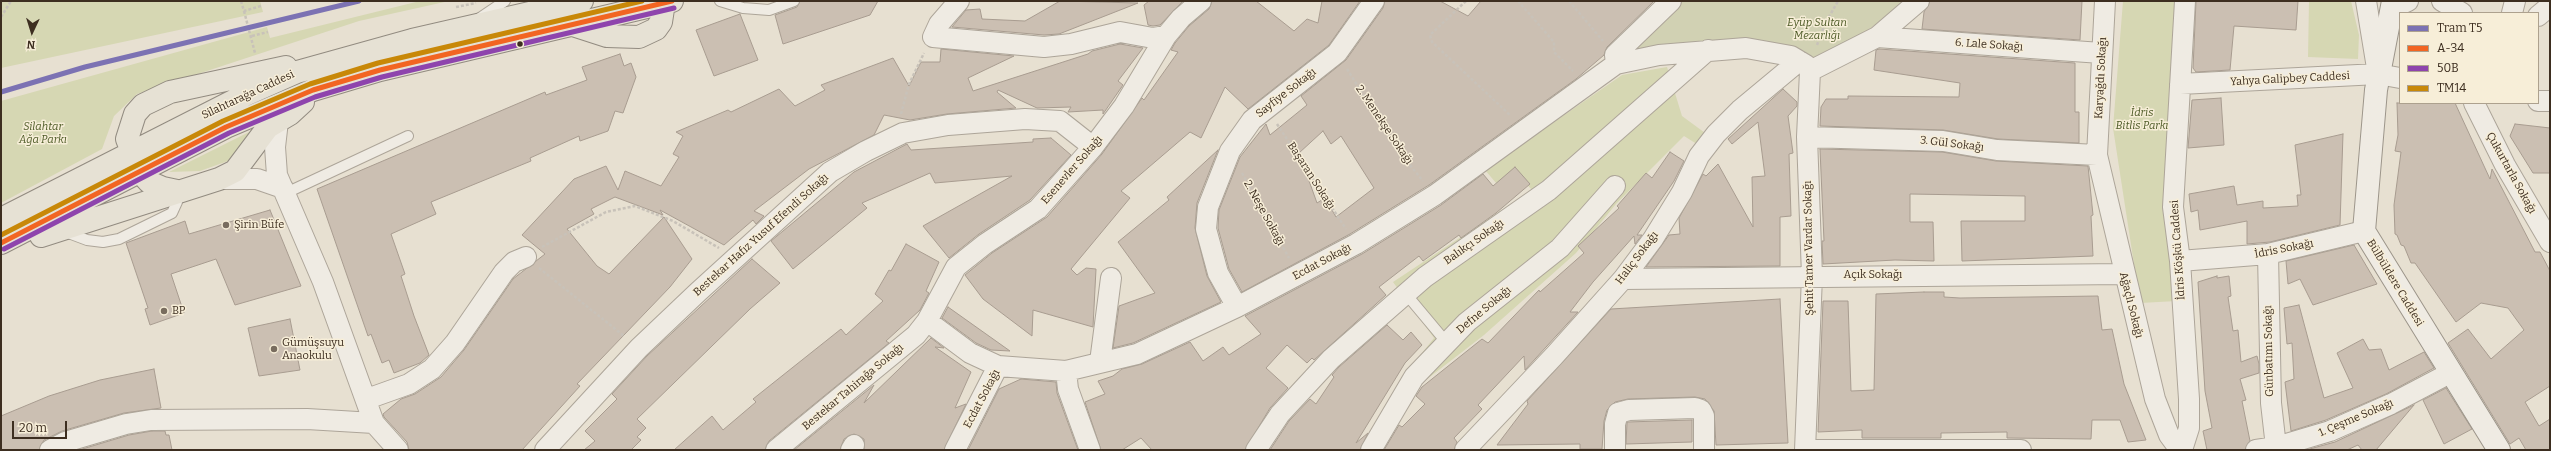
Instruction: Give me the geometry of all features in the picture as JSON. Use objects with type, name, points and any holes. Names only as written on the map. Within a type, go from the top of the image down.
[{"type":"main road","name":"Silahtarağa Caddesi","points":[[1,244],[135,162],[270,83],[334,61],[467,27],[582,1]]},
{"type":"main road","name":"Silahtarağa Caddesi","points":[[1,220],[135,162],[226,127],[313,90],[380,70],[573,25],[607,36],[639,36],[656,29],[661,22],[665,2]]},
{"type":"main road","points":[[177,192],[149,182],[135,162],[127,139],[128,132],[135,114],[143,106],[170,92],[258,72],[334,61]]},
{"type":"main road","points":[[1,244],[35,238],[219,180],[236,171],[253,150],[260,136],[294,110],[313,90]]},
{"type":"street","points":[[960,1],[939,24],[933,37],[1044,47],[1070,44],[1120,32],[1153,38],[1166,36]]},
{"type":"street","name":"Esenevler Sokağı","points":[[927,321],[956,268],[985,244],[1038,209],[1093,147],[1124,106],[1166,36],[1181,18],[1201,1]]},
{"type":"street","name":"Sayfiye Sokağı","points":[[1237,307],[1218,273],[1206,229],[1208,207],[1230,151],[1252,120],[1266,107],[1337,53],[1374,1]]},
{"type":"street","name":"Ecdat Sokağı","points":[[955,450],[998,366],[1066,371],[1137,354],[1237,307],[1356,244],[1435,195],[1527,130],[1587,85],[1616,60],[1671,1]]},
{"type":"street","name":"Haliç Sokağı","points":[[1465,450],[1554,356],[1623,279],[1661,226],[1682,192],[1699,156],[1716,134],[1740,110],[1804,66],[1877,37],[1919,1]]},
{"type":"street","name":"Karyağdı Sokağı","points":[[2097,155],[2101,53],[2105,1]]},
{"type":"street","name":"İdris Köşkü Caddesi","points":[[2181,450],[2189,428],[2180,261],[2173,207],[2185,1]]},
{"type":"street","points":[[2366,1],[2378,74]]},
{"type":"street","points":[[2512,12],[2515,1]]},
{"type":"street","name":"Bülbüldere Caddesi","points":[[2397,4],[2378,74],[2364,231],[2450,373],[2499,450]]},
{"type":"street","points":[[2539,15],[2550,6]]},
{"type":"street","name":"6. Lale Sokağı","points":[[1877,37],[2101,53]]},
{"type":"street","points":[[1616,60],[1708,50],[1746,48],[1791,56],[1804,66]]},
{"type":"street","name":"Balıkçı Sokağı","points":[[1256,450],[1280,414],[1331,359],[1425,277],[1549,190],[1708,50]]},
{"type":"street","name":"Şehit Tamer Vardar Sokağı","points":[[1804,66],[1812,276],[1805,450]]},
{"type":"street","name":"Yahya Galipbey Caddesi","points":[[2180,84],[2378,74],[2399,78]]},
{"type":"street","points":[[2539,101],[2550,101]]},
{"type":"street","name":"Çukurtarla Sokağı","points":[[2474,104],[2505,165],[2550,242]]},
{"type":"street","name":"Bestekar Hafız Yusuf Efendi Sokağı","points":[[545,450],[639,348],[830,172],[903,133],[971,123],[1026,119],[1060,121],[1093,147]]},
{"type":"street","points":[[278,121],[275,163],[277,175],[323,282],[367,399],[374,424],[398,450]]},
{"type":"street","name":"3. Gül Sokağı","points":[[1806,137],[1943,141],[1997,150],[2097,155]]},
{"type":"street","name":"Ağaçlı Sokağı","points":[[2097,155],[2124,274],[2155,399],[2169,435],[2181,450]]},
{"type":"street","points":[[219,180],[257,179],[284,191]]},
{"type":"street","name":"Defne Sokağı","points":[[1371,450],[1414,377],[1467,322],[1560,248],[1615,186]]},
{"type":"street","name":"İdris Sokağı","points":[[2180,261],[2268,254],[2364,231]]},
{"type":"street","name":"Günbatımı Sokağı","points":[[2268,254],[2271,404],[2276,447]]},
{"type":"street","points":[[367,399],[409,384],[432,369],[455,343],[504,272],[514,262],[526,256]]},
{"type":"street","name":"Açık Sokağı","points":[[1623,279],[2124,274]]},
{"type":"street","points":[[1100,362],[1110,278]]},
{"type":"street","points":[[927,321],[970,353],[998,366]]},
{"type":"street","name":"Bestekar Tahirağa Sokağı","points":[[776,450],[916,335],[927,321]]},
{"type":"street","points":[[1066,371],[1068,389],[1090,450]]},
{"type":"street","name":"1. Çeşme Sokağı","points":[[2256,450],[2276,447],[2330,431],[2391,404],[2450,373]]},
{"type":"street","points":[[1614,450],[1615,424],[1618,413],[1629,410],[1695,408],[1701,410],[1704,416],[1704,450]]},
{"type":"street","points":[[50,450],[65,442],[126,424],[151,420],[307,419],[374,424]]},
{"type":"street","points":[[1805,450],[2021,450]]},
{"type":"lane","points":[[467,27],[505,1]]},
{"type":"lane","points":[[720,1],[743,8],[769,10],[794,1]]},
{"type":"lane","points":[[284,191],[408,136]]},
{"type":"lane","points":[[1406,294],[1447,343]]},
{"type":"path","points":[[1,18],[10,1]]},
{"type":"path","points":[[242,1],[252,36],[258,72]]},
{"type":"path","points":[[1466,1],[1430,35],[1432,42],[1527,130]]},
{"type":"path","points":[[1518,1],[1554,42],[1554,52],[1587,85]]},
{"type":"path","points":[[1569,1],[1616,60]]},
{"type":"path","points":[[1804,66],[1838,1]]},
{"type":"path","points":[[244,11],[261,6]]},
{"type":"path","points":[[252,36],[268,32]]},
{"type":"path","points":[[903,133],[899,119],[909,84],[933,37]]},
{"type":"path","name":"2. Menekşe Sokağı","points":[[1337,53],[1400,153],[1435,195]]},
{"type":"path","name":"Başaran Sokağı","points":[[1266,107],[1356,244]]},
{"type":"path","name":"2. Neşe Sokağı","points":[[1230,151],[1298,274]]},
{"type":"path","points":[[639,348],[526,256],[606,212],[635,206],[673,221],[715,245],[733,260]]},
{"type":"green space","points":[[1,1],[260,1],[263,12],[1,68]]},
{"type":"green space","name":"Silahtar Ağa Parkı","points":[[420,1],[449,1],[359,21],[137,94],[114,116],[102,149],[1,203],[1,101],[267,27],[270,38]]},
{"type":"green space","name":"Eyüp Sultan Mezarlığı","points":[[1681,1],[1906,1],[1847,46],[1822,60],[1805,57],[1637,53],[1633,50]]},
{"type":"green space","name":"İdris Bitlis Parkı","points":[[2123,1],[2179,1],[2177,301],[2140,303],[2113,128]]},
{"type":"green space","points":[[2309,1],[2351,1],[2359,35],[2358,59],[2308,57]]},
{"type":"green space","points":[[1667,67],[1682,116],[1716,141],[1708,151],[1684,136],[1616,204],[1576,253],[1484,335],[1422,383],[1406,373],[1434,338],[1393,282],[1532,190],[1519,176],[1502,190],[1485,170],[1622,75]]},
{"type":"green space","points":[[251,131],[236,155],[228,161],[200,171],[169,172]]},
{"type":"building","points":[[800,1],[878,1],[870,15],[783,44],[775,15],[797,7]]},
{"type":"building","points":[[1060,1],[1138,3],[1059,34],[1044,35],[952,27],[966,10],[980,9],[982,19],[1025,21]]},
{"type":"building","points":[[1149,1],[1183,1],[1160,25],[1153,26],[1148,25],[1144,5]]},
{"type":"building","points":[[1212,1],[1256,1],[1294,31],[1307,19],[1318,23],[1322,1],[1360,1],[1329,45],[1248,109],[1225,87],[1201,138],[1190,132],[1121,191],[1130,198],[1071,269],[1077,275],[1086,268],[1096,269],[1093,327],[1033,310],[1032,336],[983,299],[965,275],[992,253],[1047,217],[1102,154],[1142,98],[1144,100],[1178,52],[1171,50],[1175,43],[1189,26],[1209,9]]},
{"type":"building","points":[[1385,1],[1440,1],[1468,16],[1481,1],[1654,1],[1607,47],[1604,55],[1576,79],[1429,185],[1350,234],[1242,292],[1229,269],[1218,228],[1219,210],[1240,157],[1266,124],[1270,135],[1307,105],[1301,96],[1346,60],[1383,8]],"holes":[[[1323,131],[1331,144],[1341,136],[1374,188],[1336,217],[1325,198],[1317,203],[1299,153]]]},
{"type":"building","points":[[1930,1],[2082,1],[2080,40],[1922,29],[1924,12]]},
{"type":"building","points":[[2196,1],[2298,1],[2296,30],[2234,26],[2230,70],[2196,72],[2193,68]]},
{"type":"building","points":[[740,14],[758,60],[714,76],[696,30]]},
{"type":"building","points":[[1120,44],[1143,48],[1118,81],[1123,85],[1103,114],[1103,110],[1068,112],[1071,107],[1037,108],[998,90],[997,92],[1016,108],[947,114],[910,120],[884,115],[874,135],[809,169],[754,211],[764,216],[756,224],[753,220],[724,245],[660,210],[663,215],[615,197],[591,209],[594,214],[567,229],[597,266],[609,274],[664,217],[692,259],[670,287],[577,384],[580,386],[522,450],[409,450],[407,442],[384,417],[383,414],[401,399],[415,394],[441,377],[464,350],[513,279],[545,254],[522,235],[574,179],[606,166],[618,190],[625,171],[661,186],[679,157],[673,154],[683,136],[676,132],[728,110],[731,112],[779,89],[795,106],[825,90],[821,85],[893,58],[909,86],[921,62],[940,62],[941,49],[1014,56],[968,78],[973,91],[1088,54],[1092,51]]},
{"type":"building","points":[[1876,50],[2075,63],[2075,112],[2079,112],[2079,143],[1998,139],[1943,130],[1820,126],[1821,107],[1826,99],[1848,99],[1848,96],[1959,97],[1960,83],[1874,70]]},
{"type":"building","points":[[620,54],[624,66],[631,63],[636,77],[623,113],[615,111],[608,131],[580,141],[579,136],[530,158],[531,161],[431,202],[436,214],[391,234],[405,274],[401,276],[429,355],[420,363],[394,373],[389,360],[382,363],[371,334],[368,336],[317,189],[545,92],[546,95],[587,80],[582,67]]},
{"type":"building","points":[[1783,89],[1797,102],[1797,106],[1788,116],[1793,153],[1789,154],[1791,216],[1780,217],[1780,266],[1646,267],[1669,235],[1680,234],[1679,218],[1703,174],[1706,176],[1718,164],[1753,227],[1752,177],[1765,176],[1758,122],[1732,144],[1728,139]]},
{"type":"building","points":[[2221,98],[2224,145],[2188,148],[2192,100]]},
{"type":"building","points":[[2397,103],[2455,104],[2490,179],[2492,169],[2535,252],[2540,252],[2550,271],[2550,386],[2525,402],[2539,426],[2550,419],[2550,450],[2526,450],[2519,438],[2510,444],[2448,343],[2468,329],[2491,359],[2524,330],[2508,308],[2481,303],[2456,322],[2415,263],[2411,263],[2404,246],[2401,245],[2397,235],[2395,234],[2394,205],[2401,152],[2395,151],[2398,135]]},
{"type":"building","points":[[2515,124],[2550,128],[2550,173],[2533,173],[2510,136]]},
{"type":"building","points":[[2343,134],[2340,225],[2270,242],[2247,244],[2247,221],[2200,230],[2198,210],[2191,212],[2189,194],[2234,186],[2237,205],[2263,201],[2263,208],[2298,206],[2297,195],[2301,195],[2295,145]]},
{"type":"building","points":[[1051,138],[1071,155],[1030,200],[979,234],[949,258],[923,226],[1012,176],[935,183],[930,173],[862,203],[867,208],[793,269],[771,241],[854,172],[907,144],[911,150],[1033,142],[1033,139]]},
{"type":"building","points":[[1820,149],[1942,152],[1996,161],[2088,166],[2093,215],[2091,216],[2093,256],[1962,261],[1961,221],[2025,221],[2025,196],[1910,194],[1910,222],[1933,222],[1934,261],[1895,260],[1823,264],[1822,241],[1824,241]]},
{"type":"building","points":[[1218,150],[1197,203],[1195,228],[1207,276],[1221,302],[1133,343],[1113,348],[1119,306],[1155,293],[1118,242],[1169,200],[1167,197]]},
{"type":"building","points":[[1670,152],[1684,161],[1674,181],[1637,235],[1642,235],[1635,244],[1634,236],[1593,282],[1570,312],[1578,312],[1525,370],[1524,356],[1478,405],[1482,409],[1454,438],[1457,442],[1454,450],[1384,450],[1399,425],[1402,427],[1425,404],[1416,396],[1422,387],[1482,339],[1488,343],[1539,290],[1540,292],[1584,253],[1578,246],[1619,208],[1617,206],[1646,173],[1652,178]]},
{"type":"building","points":[[1515,167],[1530,184],[1496,213],[1461,238],[1459,235],[1423,261],[1419,256],[1379,287],[1386,295],[1314,360],[1312,358],[1307,363],[1287,345],[1266,368],[1288,388],[1270,408],[1245,450],[1152,450],[1141,438],[1122,450],[1101,450],[1085,402],[1105,394],[1098,381],[1113,376],[1122,369],[1142,364],[1190,342],[1203,361],[1223,347],[1229,355],[1261,334],[1245,316],[1362,254],[1441,205],[1483,174],[1493,186]]},
{"type":"building","points":[[270,210],[301,286],[235,305],[216,259],[171,274],[184,313],[150,325],[145,309],[148,308],[126,243],[185,221],[189,234]]},
{"type":"building","points":[[906,244],[939,262],[926,291],[929,293],[920,310],[886,341],[889,343],[769,441],[765,450],[674,450],[712,416],[723,430],[756,402],[753,399],[841,329],[846,335],[883,301],[875,294],[889,270],[891,271]]},
{"type":"building","points":[[2354,245],[2377,284],[2313,305],[2300,279],[2288,284],[2286,261]]},
{"type":"building","points":[[752,259],[780,283],[750,309],[637,419],[646,428],[637,437],[641,440],[631,450],[584,450],[595,441],[585,431],[617,399],[612,394],[647,356]]},
{"type":"building","points":[[2217,276],[2217,278],[2229,276],[2231,296],[2228,297],[2233,331],[2238,330],[2241,362],[2257,356],[2259,364],[2259,373],[2240,379],[2246,400],[2242,401],[2250,441],[2245,450],[2207,450],[2203,431],[2212,428],[2205,391],[2198,282]]},
{"type":"building","points":[[1944,292],[1944,297],[1960,298],[2098,296],[2102,330],[2112,329],[2124,384],[2146,440],[2128,442],[2120,420],[2092,420],[2091,439],[2007,438],[2007,432],[1941,433],[1941,438],[1862,438],[1862,430],[1818,432],[1823,301],[1848,301],[1851,391],[1874,390],[1876,294]]},
{"type":"building","points":[[1780,299],[1788,443],[1716,445],[1714,411],[1705,399],[1695,397],[1628,399],[1615,402],[1607,410],[1604,421],[1602,449],[1580,449],[1580,444],[1497,445],[1528,404],[1527,401],[1611,309]]},
{"type":"building","points":[[2299,305],[2324,398],[2353,388],[2337,353],[2363,339],[2369,350],[2381,349],[2389,370],[2424,352],[2434,368],[2386,394],[2326,420],[2291,431],[2285,382],[2294,379],[2292,343],[2287,344],[2284,308]]},
{"type":"building","points":[[948,307],[1010,351],[991,350],[976,343],[942,318]]},
{"type":"building","name":"Gümüşsuyu Anaokulu","points":[[290,319],[300,370],[259,376],[248,328]]},
{"type":"building","points":[[1387,325],[1403,340],[1411,332],[1422,345],[1405,363],[1356,443],[1368,433],[1360,450],[1270,450],[1289,421],[1310,399],[1316,404],[1334,377],[1332,375],[1339,367]]},
{"type":"building","points":[[931,338],[944,348],[935,347],[971,372],[955,408],[966,404],[944,450],[864,450],[864,439],[854,434],[844,439],[840,450],[794,450],[874,385],[864,403]]},
{"type":"building","points":[[154,369],[161,408],[124,413],[62,431],[44,440],[39,450],[1,450],[1,416],[49,396],[100,380]]},
{"type":"building","points":[[1021,379],[1056,382],[1057,393],[1078,450],[968,450],[999,389]]},
{"type":"building","points":[[2446,388],[2472,429],[2444,444],[2423,400]]},
{"type":"building","points":[[2414,405],[2376,450],[2362,450],[2358,445],[2347,450],[2306,450],[2335,442]]},
{"type":"building","points":[[1692,420],[1692,442],[1626,444],[1627,422]]},
{"type":"building","points":[[152,431],[165,431],[166,435],[169,435],[172,450],[79,450],[129,435]]},
{"type":"tram line","name":"T5","points":[[1,92],[85,67],[359,1]]},
{"type":"transit line","name":"TM14","points":[[1,235],[223,121],[310,84],[378,63],[642,1]]},
{"type":"transit line","name":"A-34","points":[[1,243],[226,127],[313,90],[380,70],[672,1]]},
{"type":"transit line","name":"50B","points":[[4,249],[229,133],[315,97],[382,77],[674,8]]},
{"type":"place","name":"Şirin Büfe","points":[[226,225]]},
{"type":"place","name":"BP","points":[[164,311]]},
{"type":"place","name":"Gümüşsuyu Anaokulu","points":[[274,349]]}]
